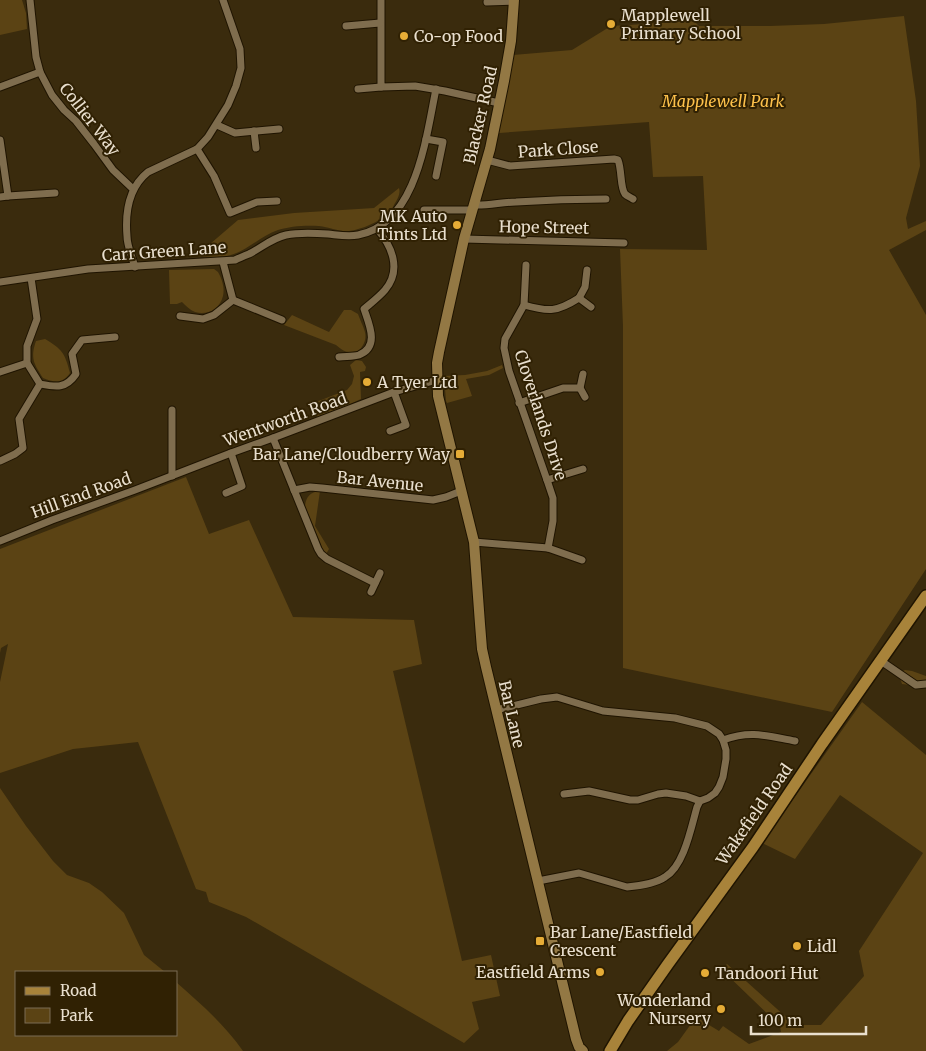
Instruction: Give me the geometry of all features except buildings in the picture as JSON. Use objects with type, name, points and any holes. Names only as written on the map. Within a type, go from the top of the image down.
[{"type":"main road","name":"Blacker Road","points":[[437,380],[439,352],[464,240],[487,160],[504,81],[511,40],[514,0]]},
{"type":"main road","name":"Bar Lane","points":[[437,380],[438,396],[474,542],[482,649],[576,1039],[583,1051]]},
{"type":"main road","name":"Wakefield Road","points":[[610,1051],[628,1021],[753,847],[822,744],[926,596]]},
{"type":"main road","points":[[576,1039],[577,1051]]},
{"type":"street","name":"Collier Way","points":[[30,0],[34,45],[40,72],[52,95],[76,121],[113,170],[133,189]]},
{"type":"street","points":[[135,267],[127,237],[128,203],[133,189],[148,172],[197,149],[208,138],[228,105],[236,86],[241,68],[240,49],[223,0]]},
{"type":"street","points":[[381,0],[381,87]]},
{"type":"street","points":[[487,2],[514,0]]},
{"type":"street","points":[[346,26],[380,23]]},
{"type":"street","points":[[0,87],[40,72]]},
{"type":"street","points":[[358,89],[415,86],[499,103]]},
{"type":"street","name":"Carr Green Lane","points":[[0,282],[88,270],[223,262],[235,260],[249,254],[276,238],[286,235],[305,233],[350,236],[360,235],[377,228],[389,220],[397,211],[409,192],[426,139],[436,89]]},
{"type":"street","points":[[217,125],[235,133],[279,129]]},
{"type":"street","points":[[254,131],[256,148]]},
{"type":"street","points":[[426,139],[444,142],[436,176]]},
{"type":"street","points":[[0,140],[4,197],[55,192]]},
{"type":"street","points":[[197,149],[214,176],[230,213],[257,202],[278,201]]},
{"type":"street","name":"Park Close","points":[[487,160],[510,166],[618,160],[622,188],[625,194],[633,199]]},
{"type":"street","points":[[424,210],[542,200],[606,199]]},
{"type":"street","points":[[339,357],[357,355],[364,352],[369,346],[372,340],[372,332],[364,309],[385,290],[393,275],[394,258],[386,240],[377,228]]},
{"type":"street","name":"Hope Street","points":[[464,240],[624,243]]},
{"type":"street","points":[[223,262],[233,300]]},
{"type":"street","name":"Cloverlands Drive","points":[[526,264],[524,305],[505,339],[504,348],[508,370],[553,498],[553,521],[548,548]]},
{"type":"street","points":[[524,305],[547,310],[570,304],[579,298],[585,288],[587,270]]},
{"type":"street","points":[[31,278],[37,319],[28,346],[27,363],[40,384],[64,386],[72,381],[76,374],[72,354],[82,340],[115,337]]},
{"type":"street","points":[[579,298],[591,307]]},
{"type":"street","points":[[180,316],[203,319],[214,315],[233,300]]},
{"type":"street","points":[[233,300],[282,320]]},
{"type":"street","points":[[0,372],[27,363]]},
{"type":"street","points":[[583,374],[580,388],[585,397]]},
{"type":"street","name":"Wentworth Road","points":[[172,476],[394,392],[437,380]]},
{"type":"street","points":[[0,461],[23,448],[19,419],[40,384]]},
{"type":"street","points":[[519,402],[563,388],[580,388]]},
{"type":"street","points":[[390,431],[406,425],[394,392]]},
{"type":"street","points":[[172,410],[172,476]]},
{"type":"street","points":[[274,438],[310,531],[321,554],[375,583]]},
{"type":"street","points":[[226,493],[242,486],[230,453]]},
{"type":"street","points":[[547,480],[583,469]]},
{"type":"street","name":"Hill End Road","points":[[0,542],[52,520],[172,476]]},
{"type":"street","name":"Bar Avenue","points":[[294,490],[310,487],[434,500],[461,491]]},
{"type":"street","points":[[474,542],[548,548],[582,560]]},
{"type":"street","points":[[371,592],[380,573]]},
{"type":"street","points":[[880,661],[916,685],[926,684]]},
{"type":"street","points":[[496,710],[557,697],[603,711],[675,718],[699,724],[714,730],[723,740],[726,750],[723,777],[715,793],[700,801],[686,796],[666,793],[638,800],[589,791],[564,794]]},
{"type":"street","points":[[723,740],[750,734],[760,734],[795,741]]},
{"type":"street","points":[[538,881],[579,873],[627,887],[664,878],[676,866],[685,849],[700,801]]},
{"type":"green space","points":[[0,0],[22,0],[26,13],[27,29],[0,35]]},
{"type":"green space","name":"Mapplewell Park","points":[[904,16],[916,101],[920,166],[906,218],[908,229],[926,221],[926,230],[889,250],[926,315],[926,569],[832,712],[623,668],[623,326],[620,249],[707,250],[703,176],[653,177],[649,122],[499,133],[513,55],[572,50],[611,26],[694,21],[699,26],[770,26],[824,24]]},
{"type":"green space","points":[[399,188],[398,197],[387,215],[362,228],[346,231],[319,226],[288,228],[271,233],[234,254],[220,257],[196,256],[238,220],[294,213],[374,208]]},
{"type":"green space","points":[[214,269],[218,272],[224,290],[221,301],[216,308],[200,313],[191,310],[182,302],[170,304],[169,270]]},
{"type":"green space","points":[[344,310],[351,310],[358,314],[364,329],[366,337],[359,351],[344,351],[336,345],[284,325],[292,315],[329,332]]},
{"type":"green space","points":[[45,339],[62,352],[66,361],[70,373],[61,381],[55,382],[43,378],[35,365],[33,352],[36,341]]},
{"type":"green space","points":[[356,360],[362,361],[366,367],[365,371],[360,372],[361,399],[318,419],[310,401],[316,402],[347,390],[352,384],[354,376],[350,365]]},
{"type":"green space","points":[[502,365],[503,368],[489,375],[466,379],[472,396],[447,403],[444,376],[487,371]]},
{"type":"green space","points":[[186,477],[209,534],[249,520],[293,617],[414,620],[422,664],[393,671],[462,961],[491,955],[500,996],[472,1002],[479,1029],[464,1043],[246,917],[209,902],[206,892],[196,889],[138,742],[73,749],[0,773],[0,682],[8,644],[1,648],[0,653],[0,549]]},
{"type":"green space","points":[[320,491],[315,526],[329,549],[326,554],[305,506],[309,496],[314,492]]},
{"type":"green space","points":[[905,670],[926,676],[926,684],[902,684],[901,672]]},
{"type":"green space","points":[[862,702],[926,755],[926,1051],[667,1051],[678,1042],[696,1017],[719,1031],[723,1026],[749,1044],[781,1032],[780,1026],[722,970],[727,964],[795,1025],[821,1025],[864,976],[859,951],[923,853],[840,795],[795,859],[762,843]]},
{"type":"green space","points":[[0,788],[53,861],[67,875],[89,883],[102,892],[124,913],[144,955],[164,971],[15,971],[15,1036],[178,1036],[178,984],[220,1023],[243,1051],[0,1051]]},
{"type":"place","name":"Mapplewell Primary School","points":[[611,24]]},
{"type":"place","name":"Co-op Food","points":[[404,36]]},
{"type":"place","name":"MK Auto Tints Ltd","points":[[457,225]]},
{"type":"place","name":"A Tyer Ltd","points":[[367,382]]},
{"type":"place","name":"Bar Lane/Cloudberry Way","points":[[460,454]]},
{"type":"place","name":"Bar Lane/Eastfield Crescent","points":[[540,941]]},
{"type":"place","name":"Lidl","points":[[797,946]]},
{"type":"place","name":"Eastfield Arms","points":[[600,972]]},
{"type":"place","name":"Tandoori Hut","points":[[705,973]]},
{"type":"place","name":"Wonderland Nursery","points":[[721,1009]]}]
